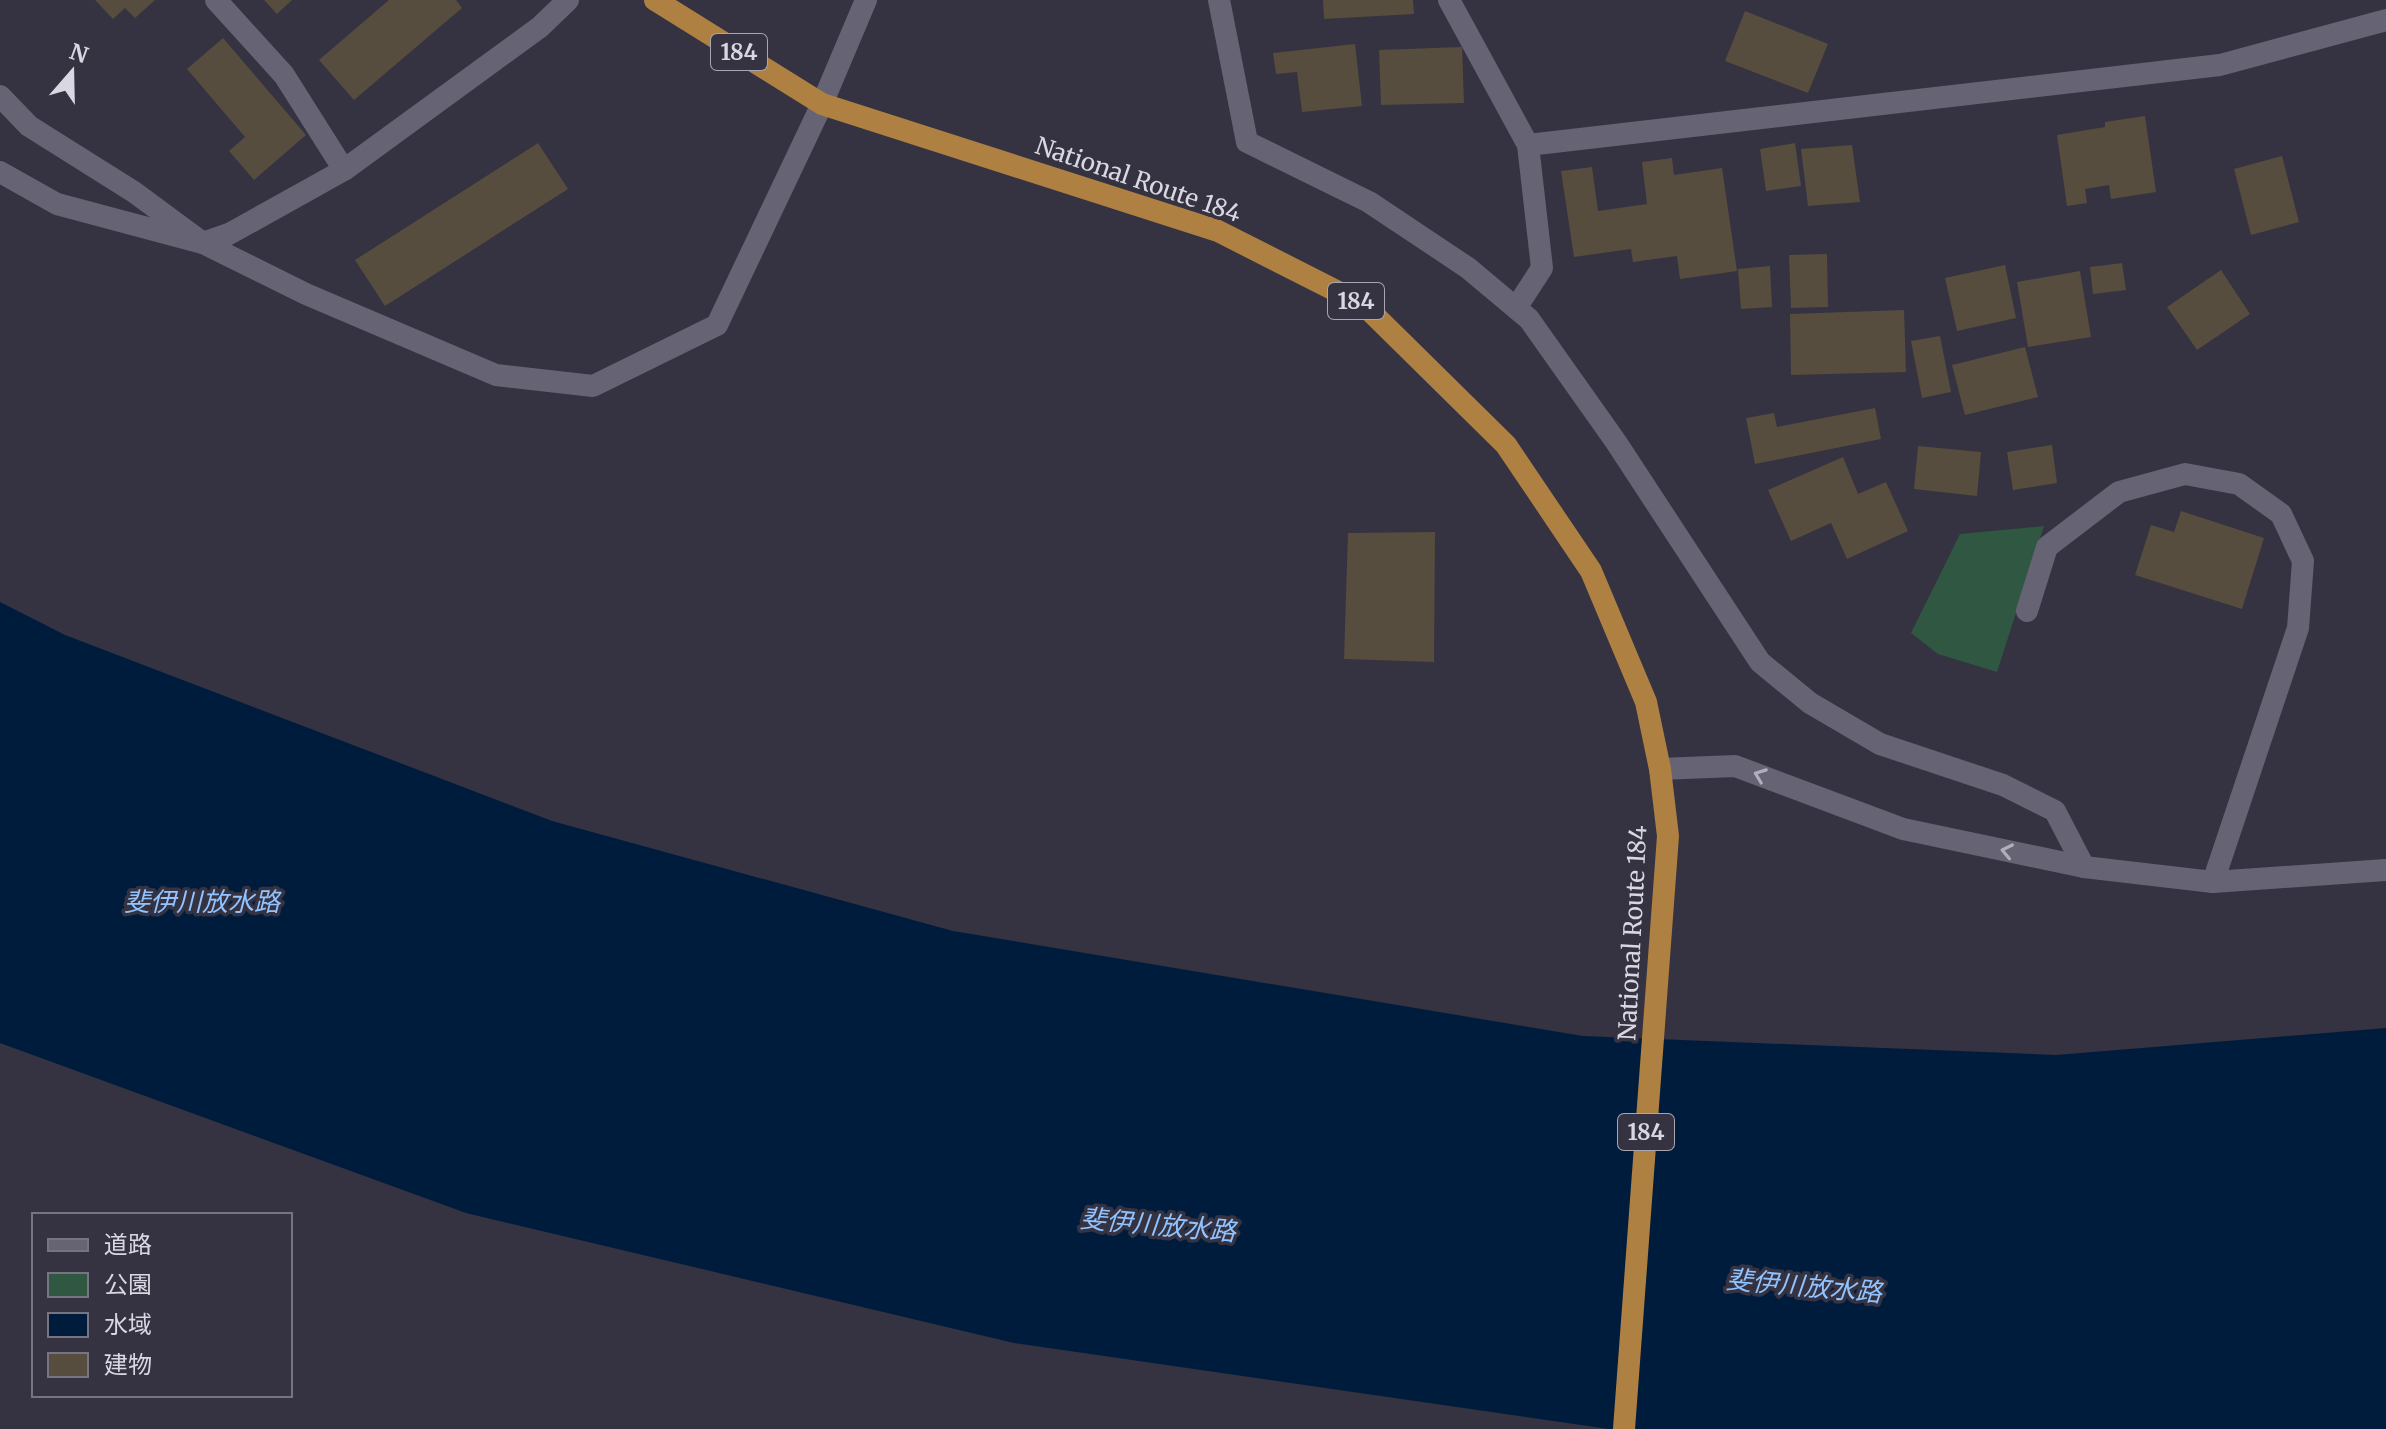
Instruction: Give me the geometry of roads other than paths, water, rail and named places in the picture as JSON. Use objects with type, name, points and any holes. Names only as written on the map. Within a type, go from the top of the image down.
[{"type":"highway","name":"National Route 184","points":[[655,0],[822,104],[1218,231],[1364,305],[1506,445],[1591,571],[1646,702],[1660,769],[1668,836],[1624,1429]]},
{"type":"street","points":[[216,0],[284,75],[344,170]]},
{"type":"street","points":[[0,172],[57,204],[203,243],[229,234],[344,170],[540,27],[568,0]]},
{"type":"street","points":[[0,96],[29,126],[134,192],[203,243],[306,294],[496,375],[593,386],[717,325],[822,104],[866,0]]},
{"type":"street","points":[[1219,0],[1247,142],[1369,202],[1468,268],[1529,319],[1616,442],[1760,662],[1810,703],[1880,744],[2003,785],[2055,811],[2084,867]]},
{"type":"street","points":[[1449,0],[1528,145],[1542,268],[1516,308]]},
{"type":"street","points":[[1528,145],[2220,65],[2386,20]]},
{"type":"street","points":[[2027,611],[2047,547],[2119,492],[2185,474],[2239,484],[2281,514],[2303,561],[2298,628],[2213,882]]},
{"type":"street","points":[[1660,769],[1735,766],[1903,829],[2084,867],[2213,882],[2386,870]]},
{"type":"water","name":"斐伊川放水路","points":[[0,602],[65,635],[552,821],[953,931],[1583,1036],[2056,1055],[2386,1028],[2386,1429],[1609,1429],[1014,1343],[466,1213],[0,1043]]}]
